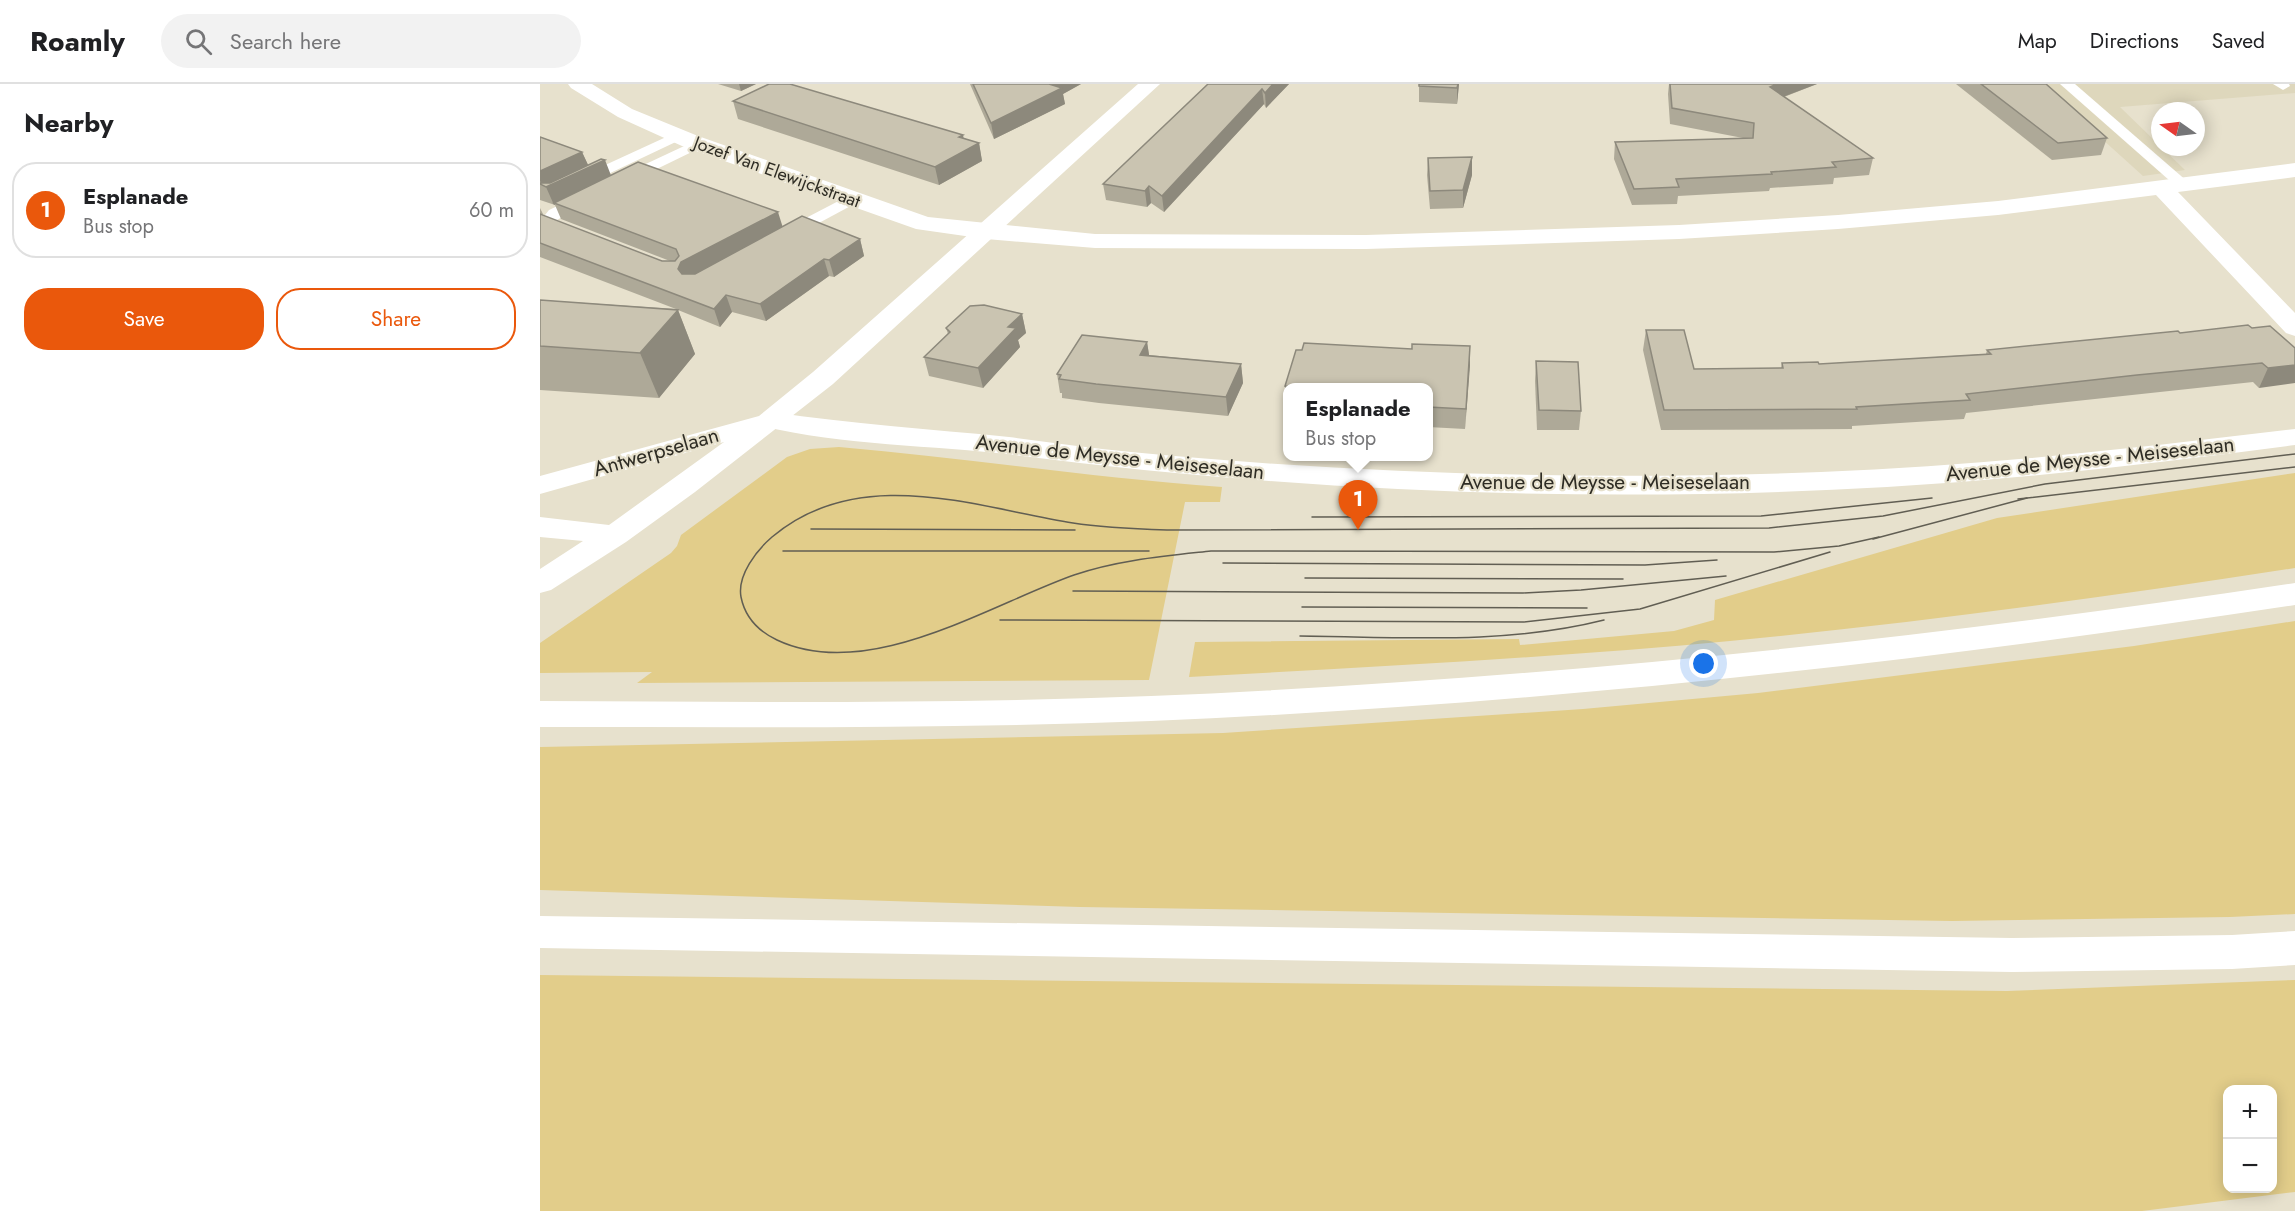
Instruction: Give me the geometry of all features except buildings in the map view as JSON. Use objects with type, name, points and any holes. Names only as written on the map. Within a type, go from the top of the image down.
[{"type":"main road","name":"Jozef Van Elewijckstraat","points":[[578,84],[625,113],[687,140],[924,224],[986,232],[1095,241],[1216,244],[1366,242],[1668,233],[1755,228],[1964,211],[2173,187],[2295,170]]},
{"type":"main road","points":[[547,574],[615,536],[772,420],[831,372],[1150,84]]},
{"type":"main road","points":[[2173,187],[2295,328]]},
{"type":"main road","name":"Avenue de Meysse - Meiseselaan","points":[[772,420],[823,428],[928,437],[1130,461],[1248,470],[1485,482],[1637,484],[1754,483],[1971,472],[2295,436]]},
{"type":"main road","name":"Antwerpselaan","points":[[540,485],[708,436],[772,420]]},
{"type":"main road","points":[[540,526],[615,536]]},
{"type":"main road","points":[[540,714],[837,716],[1067,711],[1387,694],[1661,673],[1905,648],[2137,619],[2295,594]]},
{"type":"main road","points":[[540,932],[2012,955],[2232,952],[2295,948]]},
{"type":"lane","points":[[2067,84],[2173,187]]},
{"type":"lane","points":[[571,186],[687,140]]},
{"type":"lane","points":[[586,238],[552,225],[549,220],[555,213],[603,190],[687,140]]},
{"type":"lane","points":[[766,246],[852,199]]},
{"type":"shaded area","points":[[1972,84],[2295,84],[2295,93],[2182,102],[2151,102],[2151,105],[2120,107],[2151,137],[2151,156],[2171,156],[2185,170],[2143,176],[2081,120]]},
{"type":"shaded area","points":[[839,447],[1222,487],[1220,502],[1185,502],[1149,680],[637,683],[652,672],[540,673],[540,643],[671,553],[677,546],[681,535],[787,457],[810,449]]},
{"type":"shaded area","points":[[2295,473],[2295,568],[2013,609],[1730,641],[1392,666],[1189,677],[1195,642],[1519,639],[1520,645],[1674,631],[1714,620],[1715,600],[1997,518]]},
{"type":"shaded area","points":[[2295,621],[2295,914],[1952,921],[1080,907],[540,890],[540,747],[1223,733],[1583,709],[1758,693],[2134,646]]},
{"type":"shaded area","points":[[540,975],[2007,991],[2295,980],[2295,1192],[2142,1211],[540,1211]]},
{"type":"tram line","points":[[1879,537],[1839,546],[1774,552],[1211,551],[1125,562],[1091,570],[1041,588],[928,635],[889,646],[850,652],[812,651],[777,640],[758,628],[749,617],[741,597],[742,580],[749,564],[772,537],[806,514],[842,501],[880,496],[918,496],[1085,525],[1155,530],[1769,528],[1883,516],[2045,484],[2295,454]]},
{"type":"tram line","points":[[2018,499],[2295,467]]},
{"type":"tram line","points":[[1312,517],[1761,516],[1932,498]]},
{"type":"tram line","points":[[1873,539],[2027,498]]},
{"type":"tram line","points":[[811,529],[1075,530]]},
{"type":"tram line","points":[[783,551],[1149,551]]},
{"type":"tram line","points":[[1000,620],[1524,622],[1640,609],[1830,552]]},
{"type":"tram line","points":[[1223,563],[1645,565],[1717,560]]},
{"type":"tram line","points":[[1073,591],[1523,593],[1581,590],[1726,576]]},
{"type":"tram line","points":[[1305,578],[1623,579]]},
{"type":"tram line","points":[[1302,607],[1587,608]]},
{"type":"tram line","points":[[1300,636],[1453,638],[1529,633],[1604,620]]},
{"type":"place","name":"Esplanade","points":[[1358,530]]}]
